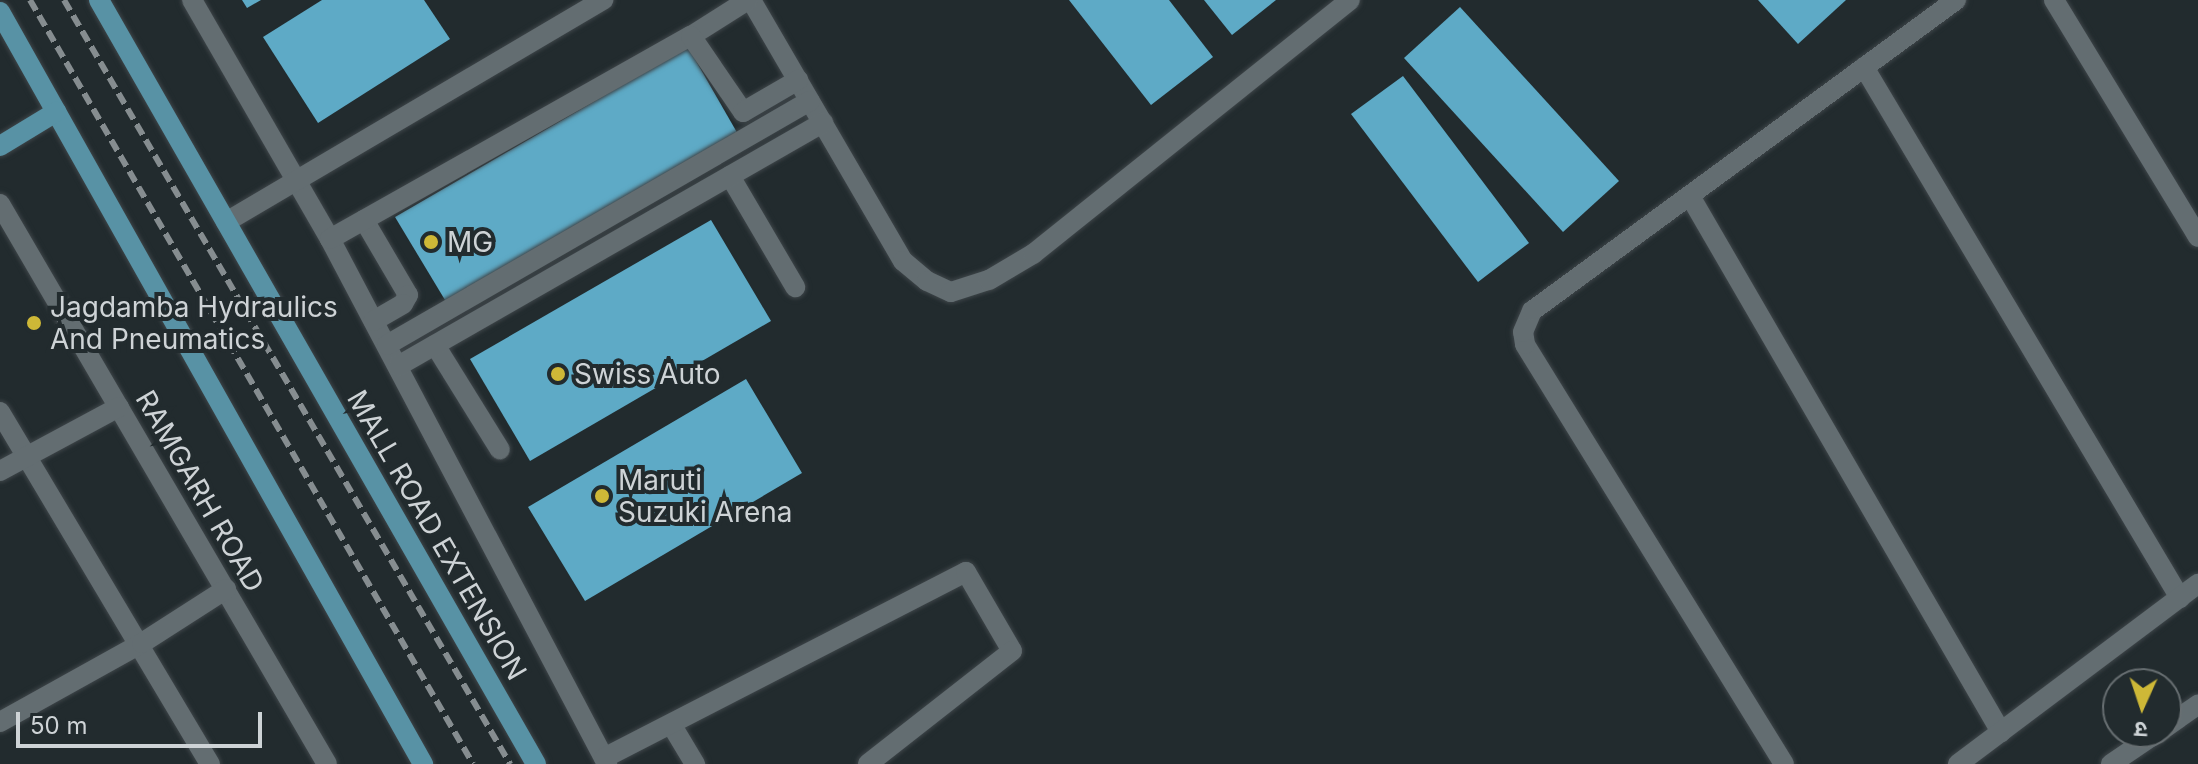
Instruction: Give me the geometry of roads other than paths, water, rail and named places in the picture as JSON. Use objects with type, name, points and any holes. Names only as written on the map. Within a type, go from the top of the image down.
[{"type":"main road","name":"MALL ROAD EXTENSION","points":[[99,0],[536,764]]},
{"type":"main road","points":[[0,12],[423,764]]},
{"type":"main road","points":[[0,146],[56,112]]},
{"type":"street","points":[[192,0],[330,239],[605,761],[966,572],[1012,651],[868,764]]},
{"type":"street","points":[[226,222],[603,0]]},
{"type":"street","points":[[330,239],[750,0],[903,261],[927,281],[951,292],[989,280],[1033,254],[1350,0]]},
{"type":"street","points":[[1784,764],[1525,344],[1523,332],[1532,311],[1956,0]]},
{"type":"street","points":[[2054,0],[2198,237]]},
{"type":"street","points":[[691,36],[743,112],[798,80]]},
{"type":"street","points":[[1864,67],[2180,598]]},
{"type":"street","points":[[387,345],[810,101]]},
{"type":"street","points":[[398,366],[823,123]]},
{"type":"street","points":[[730,176],[795,287]]},
{"type":"street","points":[[1690,196],[2001,732]]},
{"type":"street","name":"RAMGARH ROAD","points":[[0,204],[327,764]]},
{"type":"street","points":[[364,220],[408,295],[403,304],[373,321]]},
{"type":"street","points":[[435,345],[500,450]]},
{"type":"street","points":[[0,471],[119,407]]},
{"type":"street","points":[[0,412],[142,643],[210,764]]},
{"type":"street","points":[[1958,764],[2198,584]]},
{"type":"street","points":[[0,722],[142,643],[226,589]]},
{"type":"street","points":[[671,724],[695,764]]},
{"type":"street","points":[[2111,764],[2134,748]]},
{"type":"railway","points":[[30,0],[473,764]]},
{"type":"railway","points":[[64,0],[510,764]]},
{"type":"place","name":"MG","points":[[431,242]]},
{"type":"place","name":"Jagdamba Hydraulics And Pneumatics","points":[[34,323]]},
{"type":"place","name":"Swiss Auto","points":[[558,374]]},
{"type":"place","name":"Maruti Suzuki Arena","points":[[602,496]]}]
